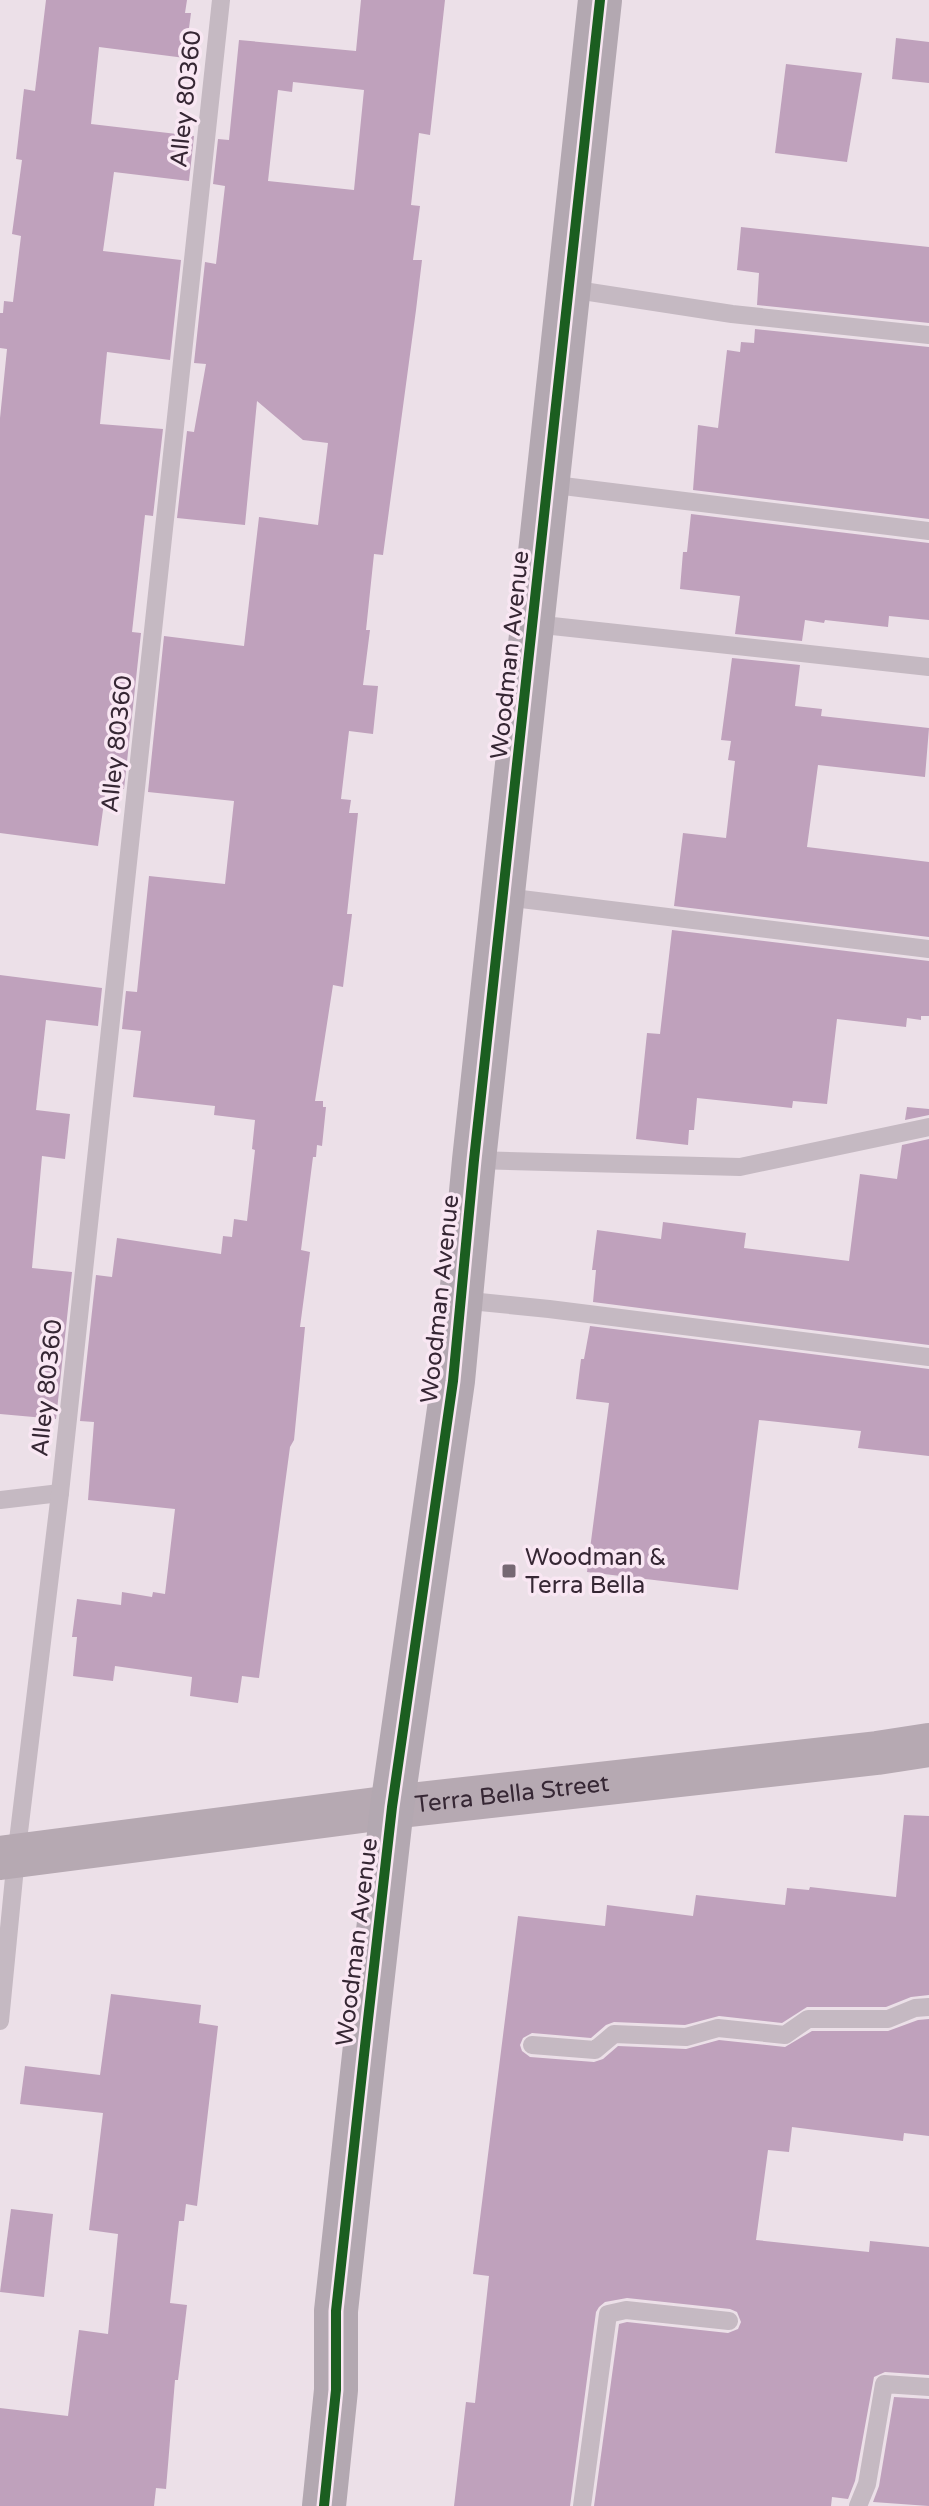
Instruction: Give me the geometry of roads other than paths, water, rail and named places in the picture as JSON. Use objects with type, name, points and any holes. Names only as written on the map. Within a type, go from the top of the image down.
[{"type":"main road","name":"Woodman Avenue","points":[[324,2506],[336,2390],[336,2311],[392,1807],[453,1381],[474,1160],[505,897],[600,0]]},
{"type":"main road","name":"Terra Bella Street","points":[[8,1858],[392,1807],[929,1745]]},
{"type":"lane","name":"Alley 80360","points":[[0,2021],[8,1858],[60,1493],[221,0]]},
{"type":"lane","points":[[570,289],[732,314],[929,335]]},
{"type":"lane","points":[[547,484],[929,531]]},
{"type":"lane","points":[[534,624],[929,667]]},
{"type":"lane","points":[[505,897],[929,949]]},
{"type":"lane","points":[[474,1160],[740,1167],[929,1127]]},
{"type":"lane","points":[[460,1300],[929,1357]]},
{"type":"lane","points":[[0,1500],[60,1493]]},
{"type":"lane","points":[[532,2045],[595,2050],[614,2034],[686,2037],[718,2028],[785,2035],[808,2019],[888,2019],[915,2008],[929,2007]]},
{"type":"lane","points":[[582,2506],[608,2314],[626,2310],[729,2321]]},
{"type":"lane","points":[[858,2506],[867,2484],[884,2384],[929,2387]]},
{"type":"place","name":"Woodman & Terra Bella","points":[[509,1571]]}]
